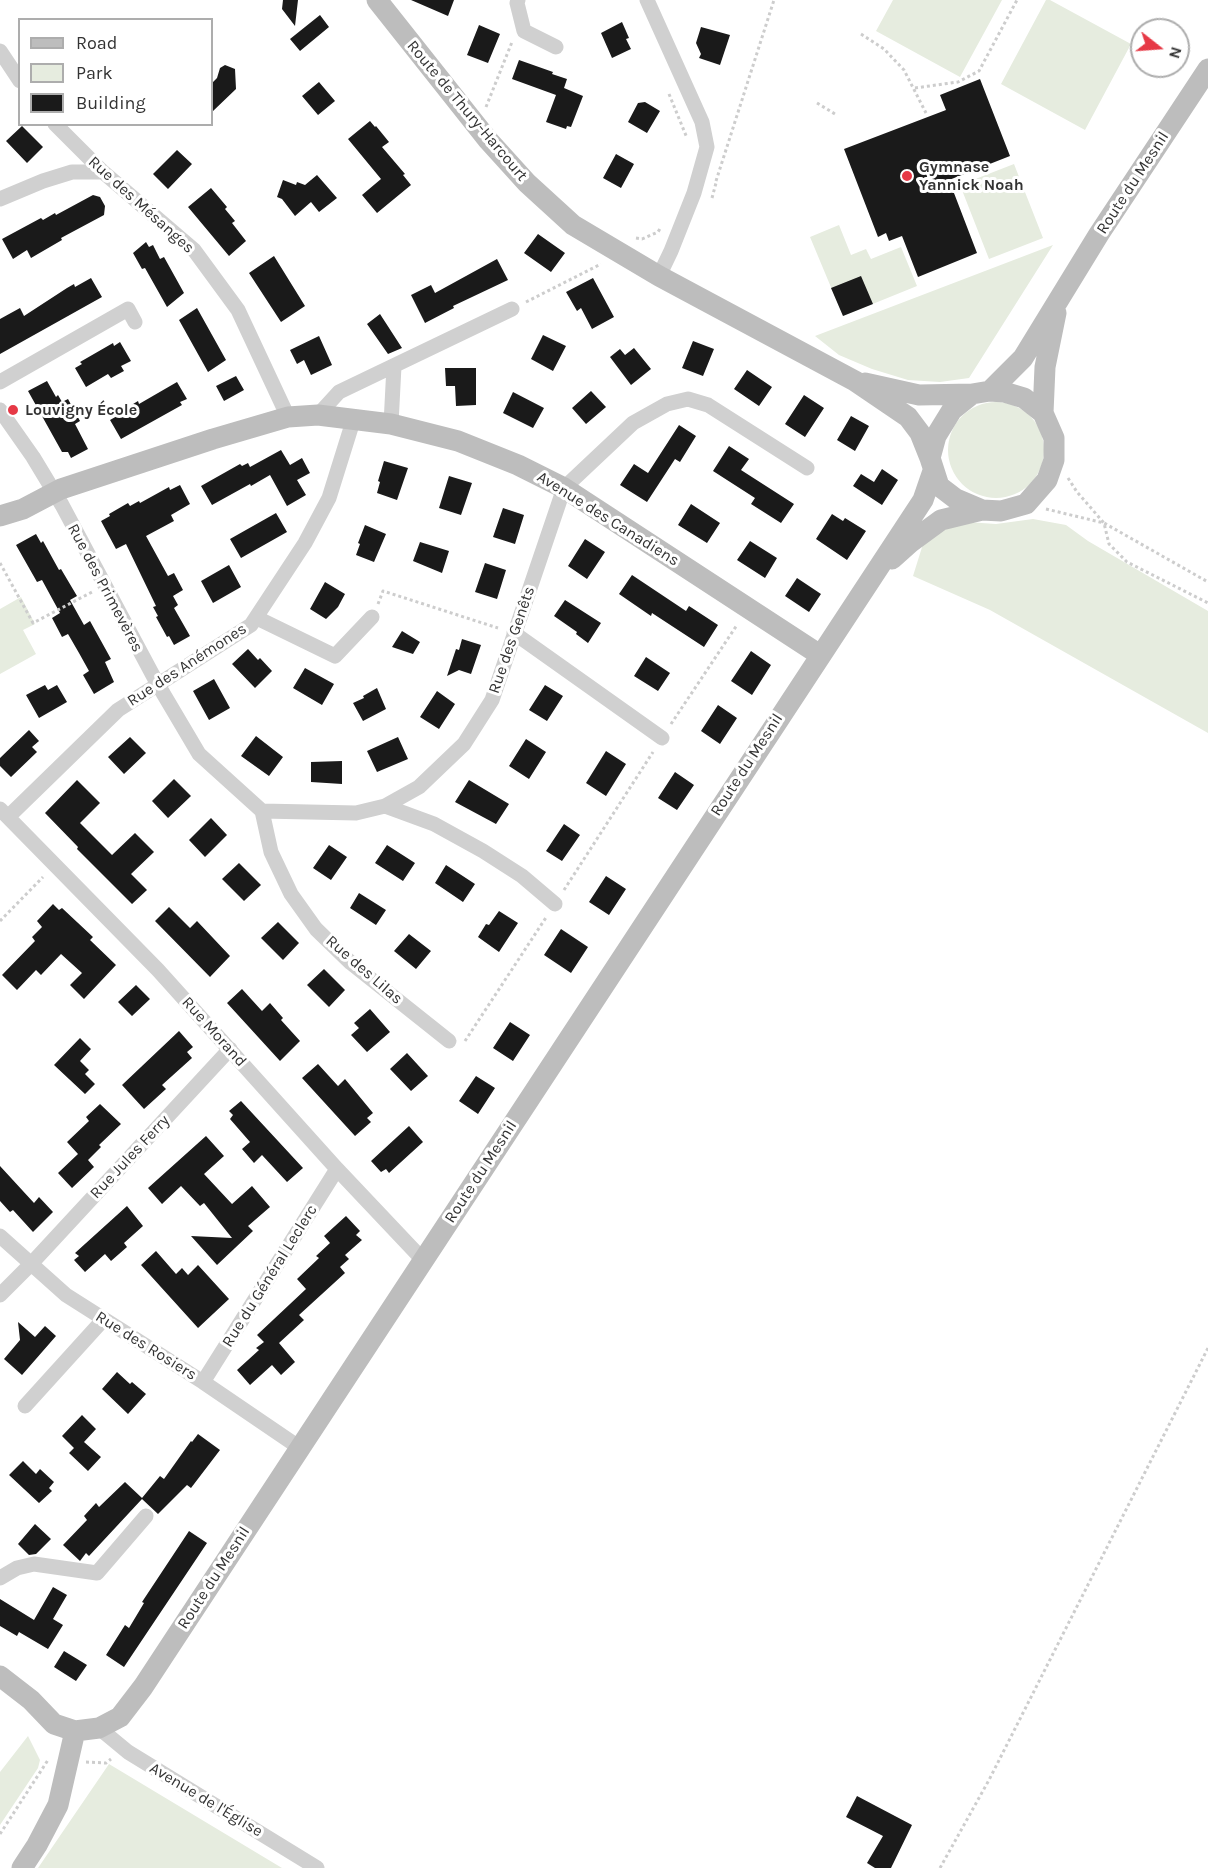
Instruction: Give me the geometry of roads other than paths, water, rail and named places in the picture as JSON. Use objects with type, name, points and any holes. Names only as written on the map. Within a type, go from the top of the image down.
[{"type":"street","name":"Route de Thury-Harcourt","points":[[377,0],[488,140],[527,183],[573,225],[662,271],[708,290],[718,308],[855,381],[908,417],[920,433],[932,464]]},
{"type":"street","points":[[518,0],[524,31],[556,47]]},
{"type":"street","points":[[647,0],[702,122],[707,147],[694,193],[662,271]]},
{"type":"street","points":[[0,51],[18,78]]},
{"type":"street","name":"Route du Mesnil","points":[[981,392],[1023,358],[1059,298],[1208,69]]},
{"type":"street","name":"Rue des Mésanges","points":[[57,126],[103,172],[194,250],[238,310],[288,417]]},
{"type":"street","points":[[0,199],[72,172],[103,172]]},
{"type":"street","name":"Route du Mesnil","points":[[1043,413],[1045,367],[1059,298]]},
{"type":"street","points":[[0,382],[128,309],[135,322]]},
{"type":"street","points":[[318,415],[339,392],[512,309]]},
{"type":"street","points":[[391,424],[394,366]]},
{"type":"street","name":"Route de Thury-Harcourt","points":[[855,381],[919,395],[981,392]]},
{"type":"street","points":[[981,392],[1004,392],[1024,398],[1043,413],[1054,438],[1054,460],[1047,480],[1026,504],[1001,511],[982,510],[956,500],[939,486],[932,464],[936,436],[952,410],[981,392]]},
{"type":"street","points":[[564,488],[633,423],[667,405],[688,399],[708,405],[807,468]]},
{"type":"street","name":"Rue des Primevères","points":[[0,410],[33,456],[62,505],[157,683]]},
{"type":"street","name":"Avenue des Canadiens","points":[[0,516],[53,493],[213,439],[288,417],[318,415],[391,424],[458,441],[518,465],[564,488],[820,655]]},
{"type":"street","name":"Rue des Anémones","points":[[4,813],[118,710],[251,625],[305,543],[328,498],[354,418]]},
{"type":"street","name":"Route du Mesnil","points":[[75,1731],[99,1728],[120,1718],[143,1687],[922,500],[932,464]]},
{"type":"street","name":"Rue des Genêts","points":[[262,811],[356,813],[385,806],[419,787],[464,744],[492,700],[564,488]]},
{"type":"street","name":"Route du Mesnil","points":[[866,585],[910,542],[941,520],[982,510]]},
{"type":"street","points":[[257,618],[335,656],[372,617]]},
{"type":"street","points":[[514,633],[662,738]]},
{"type":"street","points":[[157,683],[199,754],[262,811]]},
{"type":"street","points":[[385,806],[434,824],[483,851],[522,876],[555,904]]},
{"type":"street","name":"Rue des Lilas","points":[[262,811],[271,852],[291,894],[316,929],[351,963],[449,1041]]},
{"type":"street","name":"Rue Morand","points":[[4,813],[158,970],[337,1169],[423,1260]]},
{"type":"street","name":"Rue Jules Ferry","points":[[0,1295],[230,1049]]},
{"type":"street","name":"Rue du Général Leclerc","points":[[203,1382],[337,1169]]},
{"type":"street","name":"Rue des Rosiers","points":[[0,1236],[66,1295],[203,1382],[300,1448]]},
{"type":"street","points":[[26,1407],[103,1320]]},
{"type":"street","points":[[0,1578],[17,1568],[34,1564],[97,1573],[146,1516]]},
{"type":"street","points":[[0,1676],[32,1700],[54,1724],[75,1731],[58,1805],[22,1868]]},
{"type":"street","name":"Avenue de l'Église","points":[[99,1728],[128,1752],[317,1868]]},
{"type":"place","name":"Gymnase Yannick Noah","points":[[907,176]]},
{"type":"place","name":"Louvigny École","points":[[13,410]]}]
